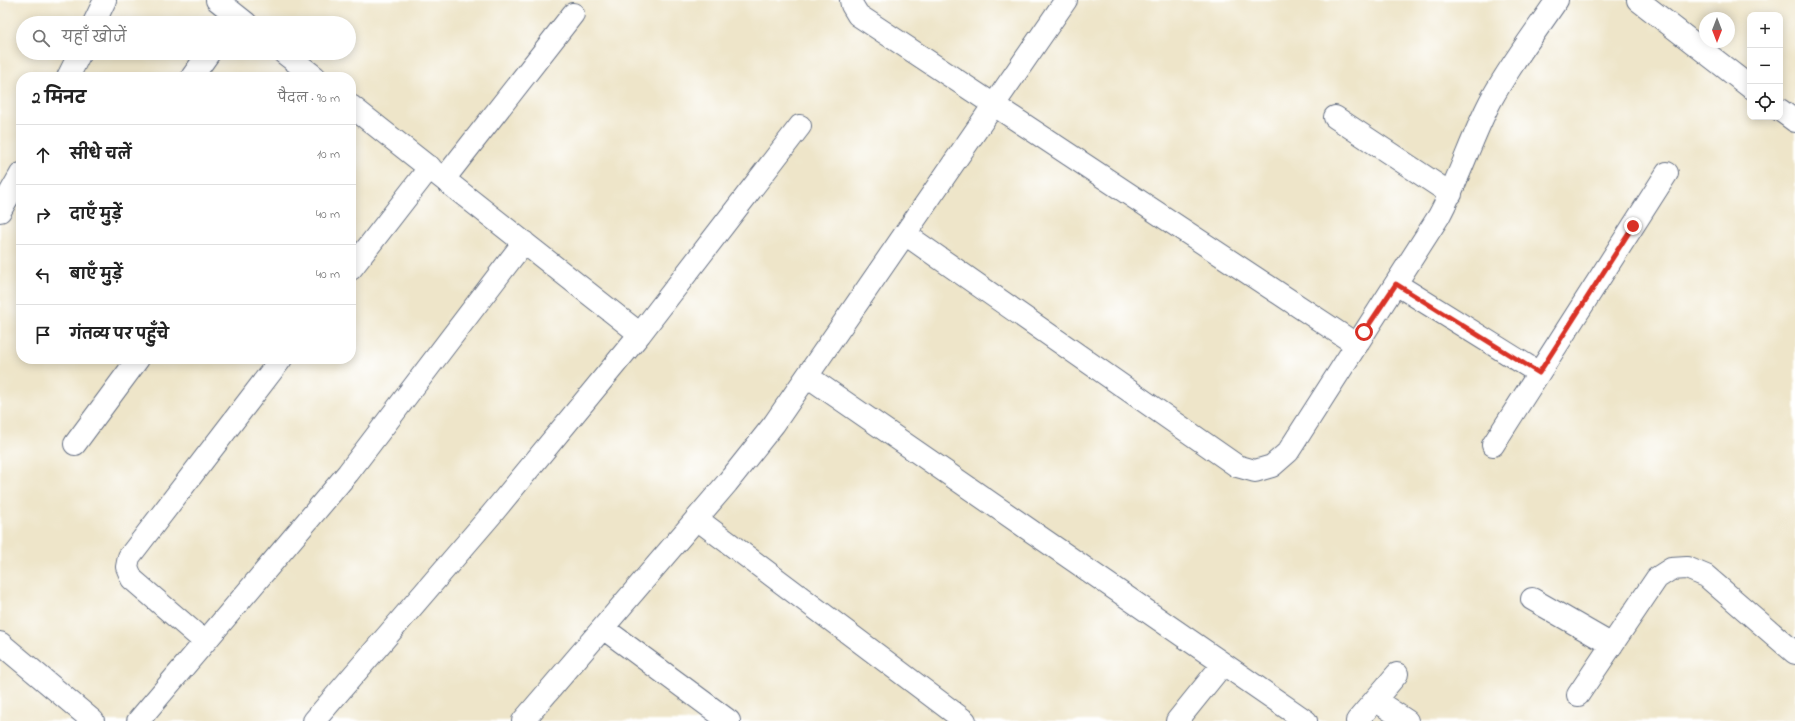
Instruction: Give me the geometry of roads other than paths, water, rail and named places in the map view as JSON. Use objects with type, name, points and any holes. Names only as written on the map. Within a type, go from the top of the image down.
[{"type":"street","points":[[97,16],[105,0]]},
{"type":"street","points":[[216,0],[233,16]]},
{"type":"street","points":[[852,0],[852,5],[858,15],[995,104],[1357,345]]},
{"type":"street","points":[[523,721],[697,519],[774,424],[1066,0]]},
{"type":"street","points":[[905,234],[1237,466],[1255,471],[1272,466],[1288,452],[1440,216],[1451,194],[1490,101],[1502,80],[1557,0]]},
{"type":"street","points":[[1638,0],[1747,85]]},
{"type":"street","points":[[356,263],[437,173],[573,14]]},
{"type":"street","points":[[70,72],[76,60]]},
{"type":"street","points":[[196,72],[204,60]]},
{"type":"street","points":[[293,60],[309,72]]},
{"type":"street","points":[[356,110],[640,334]]},
{"type":"street","points":[[1783,112],[1795,122]]},
{"type":"street","points":[[1335,117],[1451,194]]},
{"type":"street","points":[[314,721],[491,515],[640,334],[800,126]]},
{"type":"street","points":[[1493,445],[1667,173]]},
{"type":"street","points":[[0,211],[16,190]]},
{"type":"street","points":[[138,721],[348,473],[524,242]]},
{"type":"street","points":[[1396,284],[1539,373]]},
{"type":"street","points":[[75,444],[134,364]]},
{"type":"street","points":[[205,642],[132,579],[127,567],[129,557],[277,364]]},
{"type":"street","points":[[807,376],[1306,721]]},
{"type":"street","points":[[697,519],[965,721]]},
{"type":"street","points":[[1578,695],[1657,578],[1671,569],[1687,568],[1706,576],[1795,653]]},
{"type":"street","points":[[1532,599],[1612,645]]},
{"type":"street","points":[[603,628],[729,721]]},
{"type":"street","points":[[0,643],[93,721]]},
{"type":"street","points":[[1178,721],[1223,664]]},
{"type":"street","points":[[1357,721],[1397,674]]},
{"type":"street","points":[[1375,700],[1407,721]]}]
